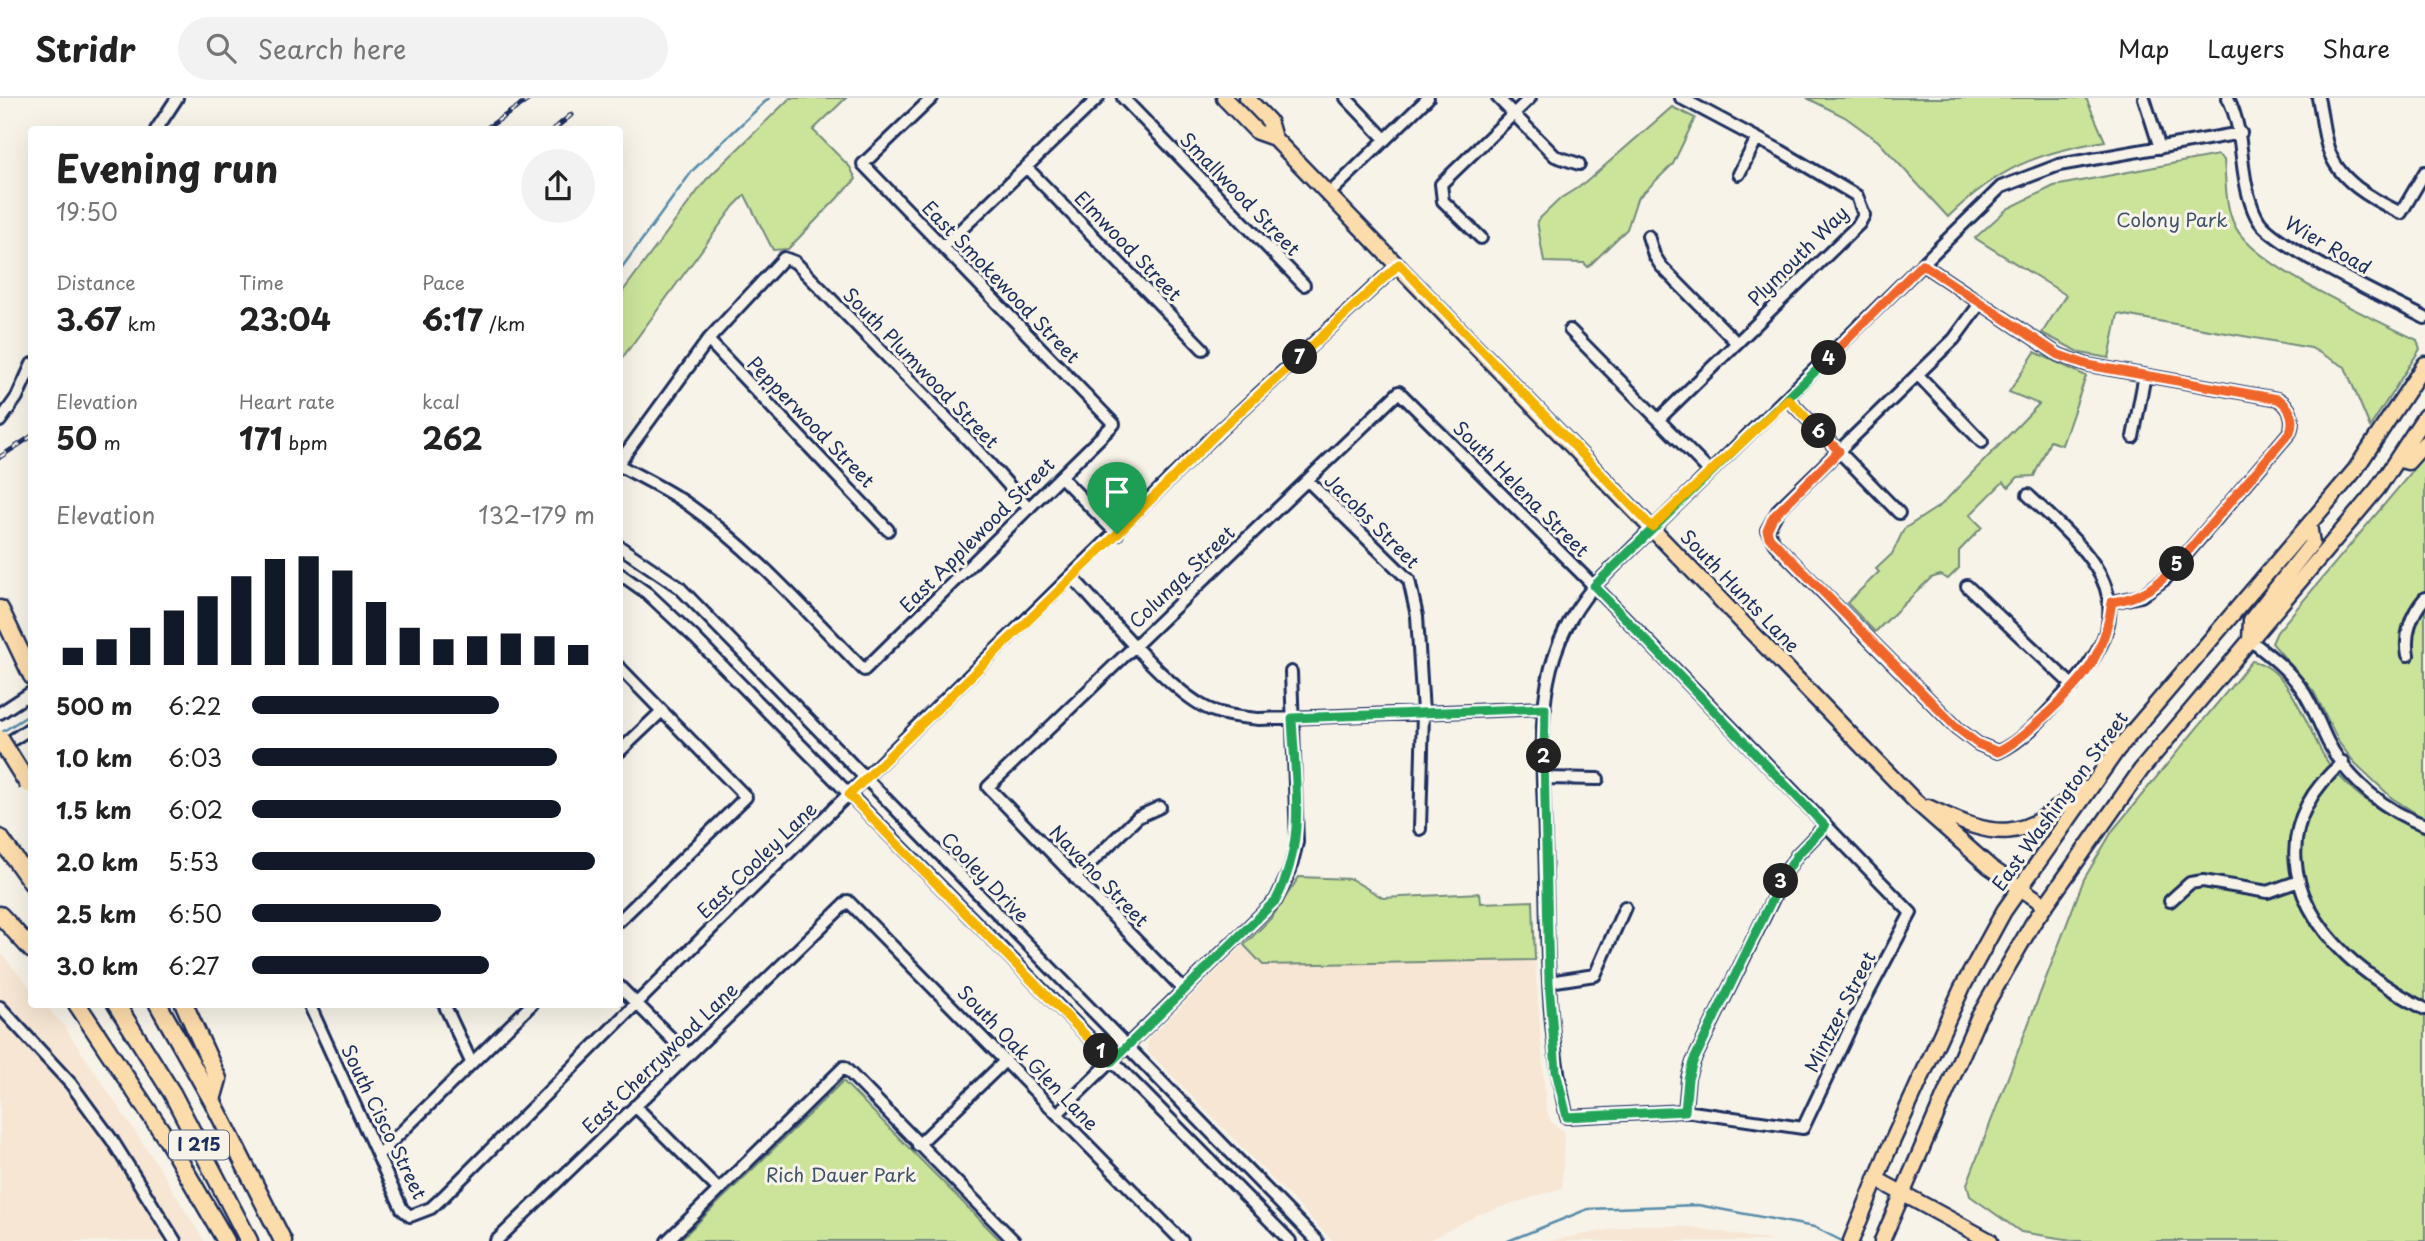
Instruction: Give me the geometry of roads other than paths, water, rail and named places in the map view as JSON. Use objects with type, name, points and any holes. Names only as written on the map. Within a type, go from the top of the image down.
[{"type":"highway","points":[[0,608],[28,668]]},
{"type":"highway","points":[[0,739],[28,784]]},
{"type":"highway","points":[[0,838],[28,877]]},
{"type":"highway","points":[[0,915],[28,946]]},
{"type":"highway","points":[[80,1008],[168,1141],[226,1241]]},
{"type":"highway","name":"I 215","points":[[119,1008],[172,1093],[249,1241]]},
{"type":"highway","name":"I 215","points":[[160,1008],[212,1100],[283,1241]]},
{"type":"highway","points":[[186,1008],[218,1079],[212,1100]]},
{"type":"main road","name":"South Hunts Lane","points":[[1224,98],[1257,132],[1274,138],[1399,264],[1915,801],[2018,888],[2045,905]]},
{"type":"main road","name":"South Hunts Lane","points":[[1247,98],[1269,121],[1274,138]]},
{"type":"main road","name":"East Washington Street","points":[[1851,1241],[1962,988],[2018,888],[2099,774],[2355,470],[2425,364]]},
{"type":"main road","points":[[1882,1241],[1978,1018],[2045,905],[2141,770],[2378,488],[2425,416]]},
{"type":"main road","points":[[2397,459],[2408,461],[2425,443]]},
{"type":"main road","points":[[2250,640],[2251,620],[2312,543],[2309,525]]},
{"type":"main road","points":[[1915,801],[1972,827],[1994,832],[2014,831],[2058,811],[2099,774]]},
{"type":"main road","points":[[1876,1179],[1990,1241]]},
{"type":"street","points":[[159,126],[177,98]]},
{"type":"street","name":"East Smokewood Street","points":[[932,98],[863,164],[1114,424]]},
{"type":"street","points":[[943,247],[1098,98]]},
{"type":"street","name":"Smallwood Street","points":[[1123,98],[1304,285]]},
{"type":"street","points":[[1346,98],[1385,139]]},
{"type":"street","points":[[1329,194],[1428,98]]},
{"type":"street","points":[[1499,98],[1555,156],[1580,164]]},
{"type":"street","points":[[1481,238],[1443,201],[1441,184],[1530,98]]},
{"type":"street","name":"Plymouth Way","points":[[1659,419],[1859,224],[1864,215],[1857,196],[1681,98]]},
{"type":"street","points":[[2144,98],[2160,148]]},
{"type":"street","name":"Wier Road","points":[[2228,98],[2241,133],[2248,197],[2260,222],[2276,236],[2319,262],[2425,318]]},
{"type":"street","points":[[2318,98],[2327,147],[2334,162],[2351,184],[2401,213],[2425,172]]},
{"type":"street","points":[[1825,826],[1797,855],[1786,872],[1693,1062],[1688,1079],[1685,1111],[1567,1117],[1556,1071],[1549,982],[1545,708],[1547,683],[1561,635],[1576,607],[1652,527],[1788,399],[2001,187],[2059,165],[2241,133]]},
{"type":"street","points":[[1739,174],[1757,138]]},
{"type":"street","name":"Elmwood Street","points":[[1026,167],[1203,349]]},
{"type":"street","points":[[1648,236],[1661,266],[1736,342]]},
{"type":"street","name":"South Plumwood Street","points":[[708,340],[784,258],[795,262],[971,443],[1029,508]]},
{"type":"street","name":"East Cooley Lane","points":[[410,1216],[420,1214],[444,1196],[1220,430],[1399,264]]},
{"type":"street","points":[[1922,264],[1979,305],[2059,355],[2088,365],[2278,399],[2289,408],[2293,426],[2165,579],[2141,596],[2112,602]]},
{"type":"street","points":[[1979,305],[1965,327],[1773,517],[1767,530],[1769,537],[1957,728],[1978,744],[1998,752],[2016,741],[2090,667],[2099,649],[2112,602],[2094,560],[2028,495]]},
{"type":"street","points":[[1570,330],[1710,472]]},
{"type":"street","points":[[623,459],[708,340]]},
{"type":"street","name":"Pepperwood Street","points":[[708,340],[888,530]]},
{"type":"street","points":[[0,421],[13,404],[28,372]]},
{"type":"street","points":[[1918,375],[1982,442]]},
{"type":"street","points":[[2133,437],[2145,375]]},
{"type":"street","name":"Colunga Street","points":[[988,787],[1399,391]]},
{"type":"street","name":"South Helena Street","points":[[1399,391],[1594,586],[1910,913]]},
{"type":"street","points":[[1788,399],[1899,513]]},
{"type":"street","name":"East Applewood Street","points":[[623,465],[687,504],[720,529],[754,558],[864,670],[1114,424]]},
{"type":"street","points":[[1061,477],[1117,534]]},
{"type":"street","name":"Jacobs Street","points":[[1308,481],[1409,580],[1417,616],[1423,712],[1420,829]]},
{"type":"street","name":"Cooley Drive","points":[[623,549],[679,587],[1317,1241]]},
{"type":"street","name":"Cooley Drive","points":[[623,575],[647,593],[695,638],[1290,1241]]},
{"type":"street","points":[[1072,577],[1173,683],[1202,705],[1236,717],[1292,718],[1545,708]]},
{"type":"street","points":[[1967,586],[2073,686]]},
{"type":"street","points":[[2408,655],[2405,643],[2410,623],[2425,598]]},
{"type":"street","points":[[2250,640],[2275,659],[2301,687],[2329,744],[2363,787],[2408,819],[2425,825]]},
{"type":"street","points":[[623,671],[746,797],[623,917]]},
{"type":"street","points":[[1058,1114],[1269,909],[1290,870],[1297,842],[1290,672]]},
{"type":"street","points":[[0,713],[28,695]]},
{"type":"street","points":[[623,748],[662,711]]},
{"type":"street","points":[[0,748],[28,730]]},
{"type":"street","points":[[2343,762],[2321,780],[2296,826],[2295,850],[2299,881],[2322,927],[2340,948],[2369,974],[2425,1009]]},
{"type":"street","points":[[1544,778],[1598,779]]},
{"type":"street","name":"Navano Street","points":[[988,787],[1184,990]]},
{"type":"street","points":[[1075,878],[1138,817],[1160,807]]},
{"type":"street","points":[[2170,901],[2190,883],[2203,881],[2268,892],[2299,881]]},
{"type":"street","name":"East Cherrywood Lane","points":[[496,1241],[848,901]]},
{"type":"street","name":"South Oak Glen Lane","points":[[848,901],[1182,1241]]},
{"type":"street","points":[[1549,982],[1595,975],[1625,907]]},
{"type":"street","name":"Mintzer Street","points":[[1685,1111],[1803,1128],[1856,1016],[1910,913]]},
{"type":"street","points":[[623,990],[688,1055]]},
{"type":"street","points":[[0,1007],[71,1084],[113,1140],[175,1241]]},
{"type":"street","name":"South Cisco Street","points":[[311,1008],[402,1209],[410,1216]]},
{"type":"street","points":[[445,1008],[471,1062]]},
{"type":"street","points":[[378,1155],[527,1008]]},
{"type":"street","points":[[918,1145],[1006,1060]]},
{"type":"street","points":[[667,1241],[844,1067],[1014,1241]]},
{"type":"street","points":[[635,1106],[719,1190]]},
{"type":"waterway","points":[[623,266],[693,170],[769,98]]},
{"type":"waterway","points":[[2,732],[28,716]]},
{"type":"waterway","points":[[1508,1241],[1588,1209],[1698,1205],[1814,1227],[1842,1241]]},
{"type":"railway","points":[[490,126],[531,98]]},
{"type":"railway","points":[[558,126],[571,115]]},
{"type":"railway","points":[[0,457],[28,439]]},
{"type":"park label","name":"Colony Park","points":[[2172,220]]},
{"type":"park label","name":"Rich Dauer Park","points":[[841,1175]]}]
